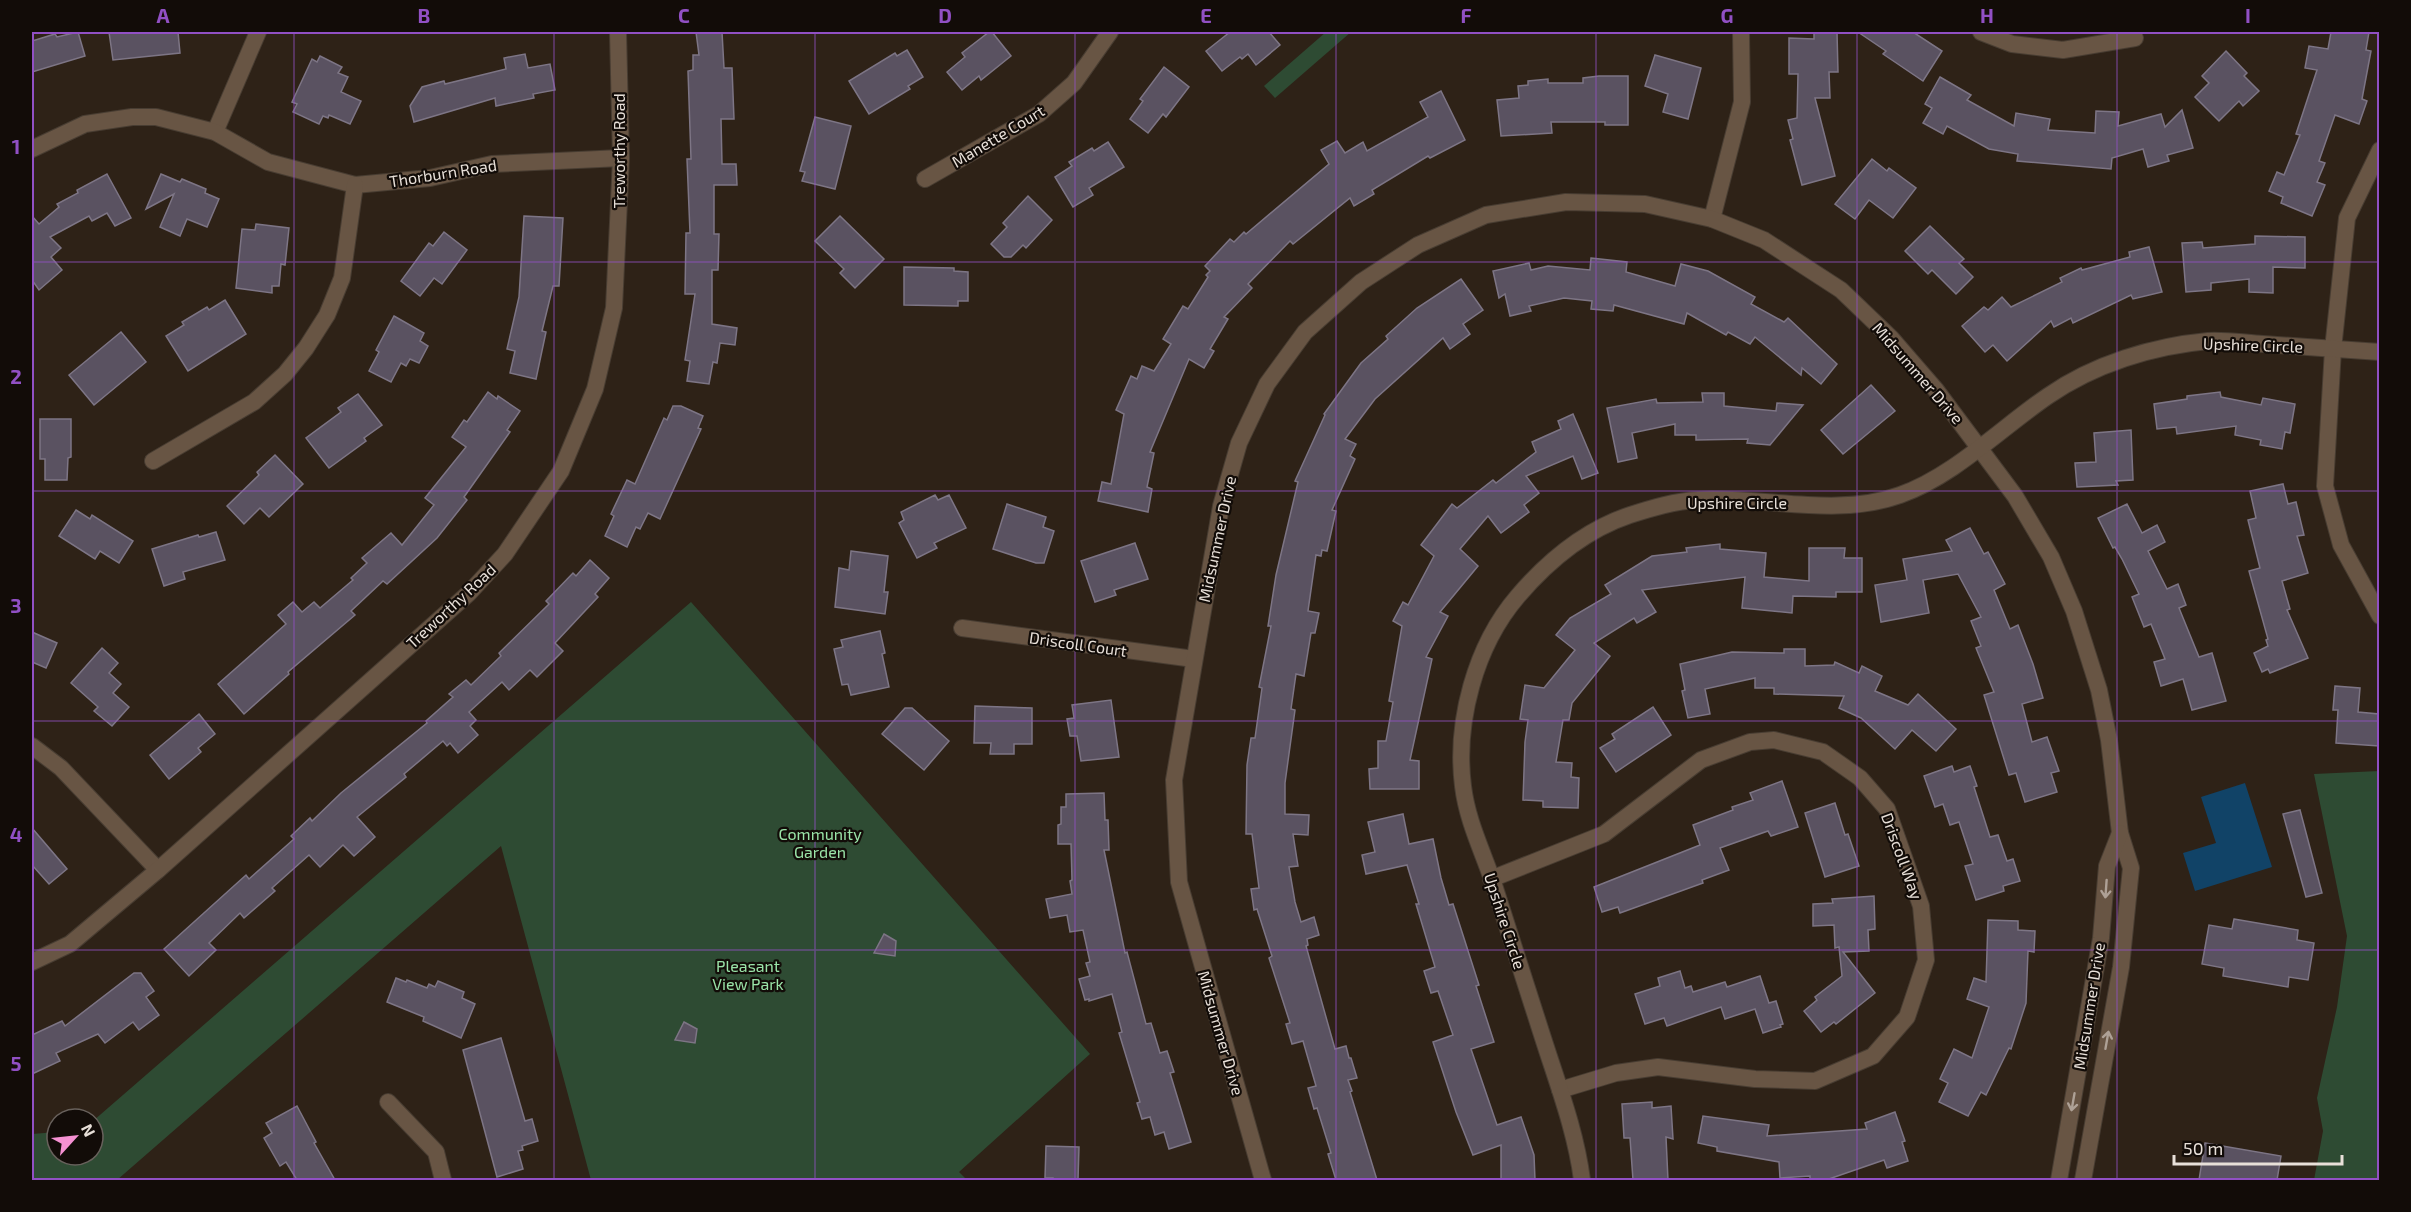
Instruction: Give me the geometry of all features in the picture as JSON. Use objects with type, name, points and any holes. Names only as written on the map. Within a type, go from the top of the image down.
[{"type":"street","points":[[215,132],[258,32]]},
{"type":"street","name":"Treworthy Road","points":[[32,962],[70,944],[158,870],[468,592],[504,554],[561,471],[595,389],[614,308],[621,158],[618,32]]},
{"type":"street","name":"Manette Court","points":[[926,179],[1039,114],[1074,83],[1110,32]]},
{"type":"street","points":[[1712,219],[1742,102],[1741,32]]},
{"type":"street","points":[[1981,32],[2012,44],[2063,50],[2135,38]]},
{"type":"street","name":"Thorburn Road","points":[[32,149],[85,124],[132,117],[156,117],[215,132],[268,162],[355,185],[430,178],[492,164],[621,158]]},
{"type":"street","points":[[2379,150],[2347,218],[2333,349],[2325,486],[2341,545],[2379,616]]},
{"type":"street","points":[[153,461],[254,402],[285,374],[306,348],[327,315],[342,278],[355,185]]},
{"type":"street","name":"Midsummer Drive","points":[[1263,1180],[1179,882],[1174,780],[1221,507],[1239,443],[1267,384],[1305,332],[1361,282],[1418,245],[1486,215],[1566,202],[1645,204],[1712,219],[1764,240],[1841,290],[1891,338],[1979,446],[2032,524],[2051,557],[2074,611],[2099,690],[2109,740],[2120,833],[2131,868],[2121,967],[2083,1180]]},
{"type":"street","name":"Upshire Circle","points":[[1582,1180],[1579,1154],[1560,1090],[1472,826],[1463,787],[1460,745],[1468,698],[1486,646],[1508,607],[1540,571],[1567,548],[1594,532],[1624,517],[1657,507],[1695,500],[1860,503],[1896,496],[1933,481],[2052,393],[2097,369],[2146,351],[2211,341],[2379,352]]},
{"type":"street","name":"Driscoll Court","points":[[962,628],[1194,659]]},
{"type":"street","name":"Driscoll Way","points":[[1491,879],[1604,834],[1701,760],[1750,742],[1774,740],[1823,752],[1860,778],[1887,809],[1921,906],[1926,960],[1907,1017],[1873,1056],[1815,1081],[1755,1079],[1658,1067],[1616,1073],[1560,1090]]},
{"type":"street","points":[[32,746],[62,768],[158,870]]},
{"type":"street","name":"Midsummer Drive","points":[[2059,1180],[2099,948],[2107,866],[2120,833]]},
{"type":"street","points":[[388,1102],[436,1152],[443,1180]]},
{"type":"green space","points":[[1326,32],[1351,32],[1275,98],[1264,86]]},
{"type":"green space","name":"Pleasant View Park","points":[[691,602],[1090,1054],[959,1172],[967,1180],[591,1180],[501,846],[117,1180],[32,1180],[32,1134],[45,1133],[45,1167],[105,1167],[105,1111]]},
{"type":"green space","points":[[2379,771],[2379,1180],[2314,1180],[2323,1131],[2317,1098],[2337,1007],[2347,936],[2314,774]]},
{"type":"water","points":[[2245,783],[2272,867],[2195,891],[2183,853],[2216,843],[2201,797]]},
{"type":"building","points":[[78,32],[85,56],[32,72],[32,41],[55,34],[57,37]]},
{"type":"building","points":[[109,32],[178,32],[180,53],[113,60]]},
{"type":"building","points":[[696,32],[722,32],[724,68],[732,68],[734,119],[721,119],[722,164],[736,164],[737,185],[714,185],[714,234],[719,234],[718,270],[712,270],[712,324],[737,328],[735,345],[720,343],[717,363],[713,362],[709,384],[687,381],[690,361],[685,360],[695,294],[685,294],[686,233],[690,233],[687,159],[691,159],[688,71],[693,70],[693,55],[699,55]]},
{"type":"building","points":[[992,32],[1011,56],[981,80],[979,76],[962,90],[947,72],[965,57],[962,53]]},
{"type":"building","points":[[1230,32],[1269,32],[1280,45],[1256,65],[1248,54],[1242,59],[1240,57],[1222,71],[1206,51]]},
{"type":"building","points":[[1814,32],[1837,32],[1838,72],[1829,72],[1830,98],[1815,98],[1835,176],[1802,185],[1790,140],[1793,139],[1788,120],[1797,118],[1798,74],[1789,74],[1789,38],[1814,39]]},
{"type":"building","points":[[1858,32],[1913,32],[1942,51],[1923,81],[1883,54],[1886,51]]},
{"type":"building","points":[[2331,32],[2369,32],[2366,50],[2371,51],[2362,99],[2367,101],[2359,124],[2335,115],[2319,161],[2325,163],[2317,182],[2325,185],[2312,216],[2281,203],[2283,197],[2269,191],[2277,172],[2284,175],[2300,135],[2296,134],[2317,70],[2305,68],[2309,46],[2328,49]]},
{"type":"building","points":[[907,50],[923,77],[908,86],[910,89],[869,114],[849,81],[895,53],[897,56]]},
{"type":"building","points":[[2226,51],[2247,73],[2244,76],[2259,91],[2243,106],[2239,101],[2219,121],[2195,97],[2209,83],[2202,76]]},
{"type":"building","points":[[525,54],[528,68],[550,64],[555,90],[533,94],[534,98],[496,106],[495,98],[414,122],[410,106],[422,87],[444,81],[445,84],[506,69],[504,58]]},
{"type":"building","points":[[1655,55],[1701,68],[1688,119],[1663,112],[1668,94],[1645,86]]},
{"type":"building","points":[[320,56],[342,67],[338,73],[348,77],[341,92],[361,101],[350,124],[329,115],[328,118],[323,116],[319,124],[293,112],[297,104],[292,102],[312,59],[317,62]]},
{"type":"building","points":[[1164,67],[1189,87],[1166,117],[1163,114],[1148,133],[1130,119],[1143,101],[1140,99]]},
{"type":"building","points":[[1628,76],[1628,125],[1605,125],[1605,122],[1551,122],[1552,133],[1501,136],[1497,100],[1519,98],[1518,86],[1528,85],[1528,81],[1548,79],[1548,83],[1583,83],[1583,78]]},
{"type":"building","points":[[1940,77],[1971,95],[1967,100],[2014,126],[2016,113],[2050,119],[2048,130],[2095,133],[2096,111],[2119,112],[2118,126],[2161,114],[2165,127],[2182,110],[2193,148],[2167,155],[2169,161],[2148,167],[2143,149],[2112,158],[2111,169],[2017,161],[2018,154],[1989,149],[1947,126],[1943,134],[1923,123],[1932,108],[1925,104]]},
{"type":"building","points":[[1441,91],[1465,140],[1430,158],[1428,156],[1372,190],[1374,194],[1354,206],[1350,198],[1293,244],[1290,241],[1248,284],[1252,288],[1224,317],[1228,319],[1210,349],[1214,351],[1204,368],[1189,359],[1150,452],[1154,453],[1147,487],[1152,489],[1148,512],[1098,501],[1102,482],[1111,484],[1124,414],[1116,410],[1131,376],[1137,379],[1142,366],[1154,371],[1171,344],[1163,339],[1183,306],[1188,309],[1208,277],[1206,275],[1210,271],[1205,266],[1230,239],[1234,242],[1244,232],[1246,234],[1329,164],[1321,150],[1337,141],[1345,153],[1363,142],[1367,151],[1428,117],[1420,102]]},
{"type":"building","points":[[815,117],[851,126],[835,189],[802,181],[805,172],[800,171]]},
{"type":"building","points":[[1108,142],[1124,167],[1089,188],[1093,195],[1073,207],[1055,177],[1072,166],[1069,162],[1092,148],[1094,151]]},
{"type":"building","points":[[1872,159],[1887,171],[1889,168],[1916,188],[1893,218],[1869,200],[1855,219],[1835,204]]},
{"type":"building","points":[[107,174],[131,218],[115,226],[107,213],[92,221],[89,216],[50,237],[61,248],[51,257],[62,270],[39,290],[32,280],[32,216],[39,224],[59,207],[57,204]]},
{"type":"building","points":[[161,174],[180,182],[182,179],[206,189],[205,193],[219,199],[207,227],[187,219],[180,236],[160,227],[174,194],[146,209]]},
{"type":"building","points":[[1028,196],[1052,220],[1026,248],[1023,245],[1011,257],[1004,257],[991,244],[1007,227],[1003,223]]},
{"type":"building","points":[[524,216],[563,218],[559,286],[553,286],[542,331],[546,332],[536,379],[510,373],[515,351],[507,349],[519,297]]},
{"type":"building","points":[[840,216],[884,259],[855,288],[840,273],[844,269],[815,241]]},
{"type":"building","points":[[256,224],[289,228],[285,265],[281,264],[279,286],[272,286],[272,293],[236,288],[242,229],[255,230]]},
{"type":"building","points":[[1930,226],[1964,259],[1959,263],[1973,277],[1956,294],[1932,270],[1928,274],[1905,251]]},
{"type":"building","points":[[444,232],[467,250],[442,284],[434,278],[420,296],[401,281],[429,243],[433,246]]},
{"type":"building","points":[[2255,236],[2305,237],[2305,268],[2273,267],[2273,293],[2249,292],[2249,279],[2211,283],[2211,290],[2186,292],[2182,243],[2202,242],[2203,248],[2255,244]]},
{"type":"building","points":[[2149,247],[2162,292],[2133,299],[2131,295],[2073,323],[2071,318],[2054,327],[2051,321],[2007,361],[1993,345],[1985,352],[1962,326],[1984,307],[1988,310],[2002,297],[2011,307],[2062,282],[2060,278],[2081,268],[2082,270],[2130,257],[2129,252]]},
{"type":"building","points":[[1591,258],[1627,262],[1626,272],[1675,286],[1681,264],[1708,271],[1755,297],[1751,304],[1784,322],[1788,318],[1837,364],[1821,384],[1802,368],[1801,375],[1755,337],[1750,344],[1728,332],[1726,335],[1687,313],[1684,324],[1614,305],[1613,311],[1591,309],[1592,301],[1564,298],[1529,306],[1531,311],[1510,316],[1505,294],[1499,298],[1493,271],[1529,263],[1531,270],[1548,266],[1590,270]]},
{"type":"building","points":[[904,267],[954,268],[954,271],[968,272],[968,301],[958,301],[958,306],[904,305]]},
{"type":"building","points":[[1461,279],[1483,310],[1463,324],[1470,334],[1450,349],[1443,338],[1375,399],[1345,439],[1356,444],[1350,456],[1355,459],[1332,510],[1336,511],[1327,551],[1322,550],[1321,556],[1316,555],[1308,611],[1319,613],[1315,633],[1311,633],[1304,676],[1296,674],[1291,709],[1295,710],[1285,783],[1285,814],[1309,815],[1308,835],[1293,834],[1298,866],[1289,867],[1295,902],[1301,922],[1314,917],[1319,935],[1307,939],[1308,945],[1306,946],[1335,1049],[1346,1046],[1349,1058],[1351,1058],[1357,1078],[1348,1080],[1352,1091],[1350,1092],[1377,1180],[1336,1180],[1328,1154],[1331,1153],[1317,1108],[1314,1109],[1308,1088],[1316,1086],[1303,1041],[1292,1044],[1286,1024],[1290,1023],[1269,958],[1272,956],[1257,909],[1254,910],[1251,889],[1259,888],[1252,834],[1246,834],[1247,765],[1251,738],[1255,738],[1262,688],[1259,687],[1271,626],[1268,626],[1276,575],[1298,482],[1295,481],[1324,414],[1361,363],[1388,339],[1386,336],[1417,308]]},
{"type":"building","points":[[225,300],[246,334],[188,371],[166,336],[184,325],[182,322],[207,307],[209,310]]},
{"type":"building","points":[[394,316],[424,333],[420,341],[428,346],[419,363],[410,359],[406,366],[401,363],[391,382],[369,371],[379,352],[376,350]]},
{"type":"building","points":[[121,332],[146,362],[94,405],[69,375]]},
{"type":"building","points":[[1871,385],[1895,411],[1843,454],[1821,430]]},
{"type":"building","points":[[488,392],[520,411],[507,430],[510,432],[464,497],[467,500],[437,538],[387,584],[383,581],[351,611],[355,615],[288,672],[289,674],[244,714],[218,684],[286,624],[278,615],[293,602],[302,612],[314,602],[320,608],[353,580],[351,578],[367,563],[362,558],[391,533],[402,545],[434,505],[425,498],[466,447],[452,437],[464,420],[467,422]]},
{"type":"building","points":[[2220,392],[2221,397],[2261,405],[2263,398],[2295,404],[2290,433],[2285,432],[2282,449],[2260,445],[2261,440],[2235,435],[2236,426],[2177,434],[2176,427],[2157,429],[2154,404],[2187,399],[2187,396]]},
{"type":"building","points":[[1702,393],[1724,393],[1724,406],[1776,411],[1777,403],[1803,405],[1770,445],[1747,443],[1748,439],[1696,440],[1696,435],[1675,435],[1675,424],[1632,433],[1637,458],[1618,462],[1607,408],[1656,399],[1657,403],[1703,402]]},
{"type":"building","points":[[358,394],[382,425],[364,438],[366,441],[329,468],[306,438],[341,412],[338,408]]},
{"type":"building","points":[[673,406],[681,406],[703,416],[698,428],[701,429],[660,519],[648,513],[640,529],[636,527],[627,547],[605,536],[614,516],[611,514],[627,480],[635,484],[664,418],[667,420]]},
{"type":"building","points":[[1573,414],[1598,473],[1582,479],[1573,456],[1526,476],[1539,493],[1524,505],[1529,512],[1501,533],[1488,516],[1460,549],[1478,566],[1440,612],[1448,616],[1426,657],[1432,659],[1410,760],[1419,761],[1419,789],[1370,789],[1369,769],[1378,768],[1378,741],[1386,741],[1393,702],[1389,701],[1402,626],[1393,621],[1403,602],[1408,605],[1434,556],[1421,545],[1452,504],[1457,508],[1493,480],[1496,483],[1536,452],[1532,442],[1561,429],[1558,421]]},
{"type":"building","points":[[40,419],[71,419],[71,457],[68,458],[67,480],[45,480],[45,459],[40,459]]},
{"type":"building","points":[[2131,430],[2133,480],[2116,481],[2118,485],[2077,487],[2075,463],[2096,462],[2094,433]]},
{"type":"building","points":[[275,455],[303,484],[269,517],[260,508],[244,524],[227,506],[259,475],[257,472]]},
{"type":"building","points":[[2283,484],[2288,504],[2296,502],[2304,535],[2297,536],[2308,573],[2282,581],[2290,609],[2287,610],[2308,658],[2270,673],[2268,669],[2262,672],[2254,653],[2268,646],[2266,640],[2268,639],[2249,571],[2260,568],[2248,520],[2256,518],[2250,491]]},
{"type":"building","points":[[935,495],[938,500],[949,495],[966,528],[934,543],[937,548],[917,558],[899,523],[904,520],[901,512]]},
{"type":"building","points":[[1007,504],[1046,517],[1043,527],[1054,531],[1044,563],[1036,563],[993,549]]},
{"type":"building","points":[[2127,504],[2142,533],[2157,525],[2165,542],[2148,551],[2167,589],[2178,584],[2186,605],[2179,608],[2199,657],[2212,653],[2226,701],[2192,710],[2183,679],[2161,686],[2154,662],[2165,659],[2151,624],[2144,627],[2132,597],[2139,594],[2098,518]]},
{"type":"building","points":[[76,510],[90,519],[92,515],[133,541],[119,563],[100,551],[95,559],[59,536]]},
{"type":"building","points":[[1970,528],[1984,554],[1988,552],[2005,584],[1994,590],[2010,629],[2018,625],[2043,698],[2022,704],[2032,742],[2047,737],[2059,771],[2051,773],[2057,792],[2025,802],[2016,773],[2009,775],[1984,695],[1994,692],[1976,648],[1981,646],[1971,621],[1981,617],[1958,574],[1923,580],[1929,613],[1881,622],[1875,585],[1907,580],[1903,559],[1952,551],[1946,540]]},
{"type":"building","points":[[216,532],[225,560],[183,572],[185,579],[164,586],[152,549]]},
{"type":"building","points":[[1135,543],[1148,579],[1114,590],[1116,595],[1095,602],[1081,561]]},
{"type":"building","points":[[1720,544],[1720,549],[1766,553],[1764,577],[1809,581],[1809,548],[1845,548],[1844,558],[1862,558],[1862,592],[1836,592],[1836,597],[1793,596],[1792,613],[1742,608],[1745,577],[1642,590],[1656,612],[1637,623],[1634,618],[1594,643],[1610,656],[1572,703],[1569,720],[1563,720],[1556,762],[1572,763],[1571,777],[1579,778],[1578,808],[1543,807],[1543,801],[1523,800],[1528,720],[1520,719],[1525,685],[1544,688],[1575,650],[1556,635],[1570,618],[1611,594],[1605,585],[1652,556],[1687,552],[1686,548]]},
{"type":"building","points":[[851,551],[888,556],[884,592],[888,592],[885,614],[835,607],[839,568],[849,570]]},
{"type":"building","points":[[590,560],[609,578],[595,594],[598,597],[555,643],[563,651],[537,677],[530,670],[509,690],[502,682],[469,712],[476,720],[470,726],[478,735],[458,753],[450,743],[447,746],[443,741],[404,774],[406,777],[357,817],[375,837],[354,856],[343,845],[320,867],[309,855],[272,888],[275,891],[244,918],[240,913],[209,943],[216,950],[189,976],[164,949],[246,875],[249,879],[294,839],[291,836],[310,818],[312,821],[341,793],[427,723],[426,721],[453,697],[449,694],[466,680],[471,685],[501,656],[499,653],[549,604],[546,601],[573,573],[576,576]]},
{"type":"building","points":[[880,631],[889,687],[851,695],[848,684],[842,685],[834,649],[843,647],[841,640]]},
{"type":"building","points":[[32,632],[57,643],[46,668],[32,662]]},
{"type":"building","points":[[102,648],[118,663],[109,673],[121,684],[113,693],[129,707],[112,726],[94,711],[98,707],[71,683]]},
{"type":"building","points":[[1784,649],[1805,649],[1805,666],[1834,665],[1835,662],[1859,673],[1862,666],[1882,676],[1875,691],[1908,705],[1918,694],[1956,729],[1936,751],[1912,730],[1895,749],[1861,718],[1839,708],[1844,696],[1774,694],[1774,688],[1755,688],[1755,678],[1705,689],[1710,714],[1688,718],[1682,691],[1685,690],[1680,664],[1732,652],[1784,653]]},
{"type":"building","points":[[2335,686],[2360,688],[2358,712],[2379,714],[2379,746],[2336,743],[2338,710],[2333,710]]},
{"type":"building","points":[[1111,700],[1119,757],[1081,761],[1077,736],[1070,736],[1067,719],[1074,718],[1072,705]]},
{"type":"building","points":[[975,706],[1032,708],[1032,744],[1014,744],[1014,754],[990,754],[991,743],[974,743]]},
{"type":"building","points":[[1653,707],[1671,735],[1616,772],[1600,748],[1615,739],[1612,734]]},
{"type":"building","points":[[905,708],[912,708],[949,741],[924,770],[882,734]]},
{"type":"building","points":[[199,714],[215,734],[198,748],[201,752],[169,779],[150,755]]},
{"type":"building","points":[[1952,766],[1954,772],[1970,766],[1977,786],[1974,787],[1990,837],[1998,835],[2007,861],[2013,859],[2020,881],[2003,886],[2004,891],[1976,900],[1965,866],[1973,864],[1959,822],[1950,825],[1943,804],[1935,807],[1924,776]]},
{"type":"building","points":[[1782,781],[1798,827],[1771,836],[1768,831],[1720,848],[1729,870],[1702,880],[1703,883],[1620,913],[1618,907],[1602,912],[1594,887],[1700,845],[1693,825],[1733,810],[1732,807],[1753,800],[1750,793]]},
{"type":"building","points":[[1104,793],[1109,850],[1104,850],[1125,953],[1127,952],[1146,1024],[1151,1023],[1160,1053],[1167,1051],[1174,1072],[1170,1073],[1191,1142],[1169,1149],[1164,1132],[1155,1135],[1150,1117],[1142,1119],[1137,1103],[1140,1102],[1119,1033],[1122,1032],[1112,994],[1089,1001],[1089,999],[1085,1000],[1079,979],[1090,976],[1086,963],[1090,962],[1083,930],[1070,932],[1067,915],[1050,918],[1046,899],[1072,894],[1071,844],[1058,844],[1058,825],[1061,824],[1061,807],[1066,807],[1066,794]]},
{"type":"building","points":[[1835,803],[1845,835],[1848,834],[1859,866],[1825,877],[1805,813]]},
{"type":"building","points":[[2300,810],[2322,893],[2306,897],[2283,814]]},
{"type":"building","points":[[1403,814],[1409,844],[1433,839],[1449,905],[1453,904],[1479,985],[1476,986],[1494,1042],[1471,1049],[1497,1125],[1521,1117],[1534,1155],[1535,1180],[1501,1180],[1501,1145],[1473,1155],[1433,1042],[1453,1035],[1438,991],[1431,993],[1424,971],[1435,967],[1407,865],[1366,874],[1362,855],[1375,852],[1368,822]]},
{"type":"building","points":[[32,828],[67,869],[49,884],[32,865]]},
{"type":"building","points":[[1874,896],[1875,929],[1868,930],[1869,951],[1843,952],[1875,993],[1836,1024],[1834,1022],[1821,1032],[1804,1011],[1817,1000],[1815,997],[1842,976],[1839,947],[1835,948],[1834,925],[1813,926],[1813,904],[1833,903],[1832,899]]},
{"type":"building","points":[[2234,919],[2298,930],[2297,940],[2314,943],[2308,980],[2289,977],[2288,987],[2223,976],[2224,968],[2202,964],[2209,925],[2232,929]]},
{"type":"building","points":[[1988,920],[2018,921],[2018,930],[2035,931],[2034,952],[2028,951],[2026,1003],[2011,1049],[2009,1048],[1986,1095],[1981,1092],[1968,1116],[1939,1102],[1948,1083],[1940,1079],[1954,1049],[1972,1058],[1989,1007],[1967,999],[1974,978],[1986,982]]},
{"type":"building","points":[[884,934],[896,941],[895,956],[874,953]]},
{"type":"building","points":[[1680,971],[1685,988],[1691,986],[1693,992],[1725,982],[1727,987],[1760,976],[1769,1003],[1776,1001],[1783,1024],[1780,1025],[1781,1027],[1763,1033],[1755,1009],[1725,1019],[1721,1007],[1667,1026],[1664,1018],[1645,1024],[1635,994],[1660,986],[1658,978]]},
{"type":"building","points":[[134,973],[141,973],[154,991],[146,997],[159,1015],[139,1030],[133,1022],[105,1043],[98,1034],[56,1053],[60,1061],[32,1074],[32,1035],[62,1021],[65,1026]]},
{"type":"building","points":[[396,978],[427,988],[429,984],[435,987],[438,981],[464,992],[462,998],[475,1004],[461,1038],[423,1021],[424,1017],[387,1002]]},
{"type":"building","points":[[684,1022],[697,1029],[695,1043],[675,1040]]},
{"type":"building","points":[[501,1038],[525,1121],[532,1119],[538,1141],[522,1146],[523,1150],[518,1151],[523,1169],[497,1177],[463,1050]]},
{"type":"building","points":[[1652,1102],[1652,1108],[1671,1106],[1673,1139],[1666,1137],[1668,1180],[1633,1180],[1630,1138],[1624,1138],[1622,1104]]},
{"type":"building","points":[[297,1106],[335,1180],[297,1180],[286,1162],[280,1166],[264,1138],[272,1133],[266,1123]]},
{"type":"building","points":[[1895,1112],[1905,1141],[1902,1142],[1908,1161],[1887,1168],[1884,1160],[1826,1180],[1810,1180],[1810,1176],[1780,1178],[1779,1162],[1717,1151],[1717,1147],[1698,1143],[1703,1116],[1769,1125],[1767,1136],[1867,1129],[1865,1123]]},
{"type":"building","points":[[2205,1143],[2281,1156],[2277,1180],[2199,1180]]},
{"type":"building","points":[[1046,1146],[1079,1147],[1078,1180],[1045,1178]]},
{"type":"park label","name":"Community Garden","points":[[820,843]]}]
